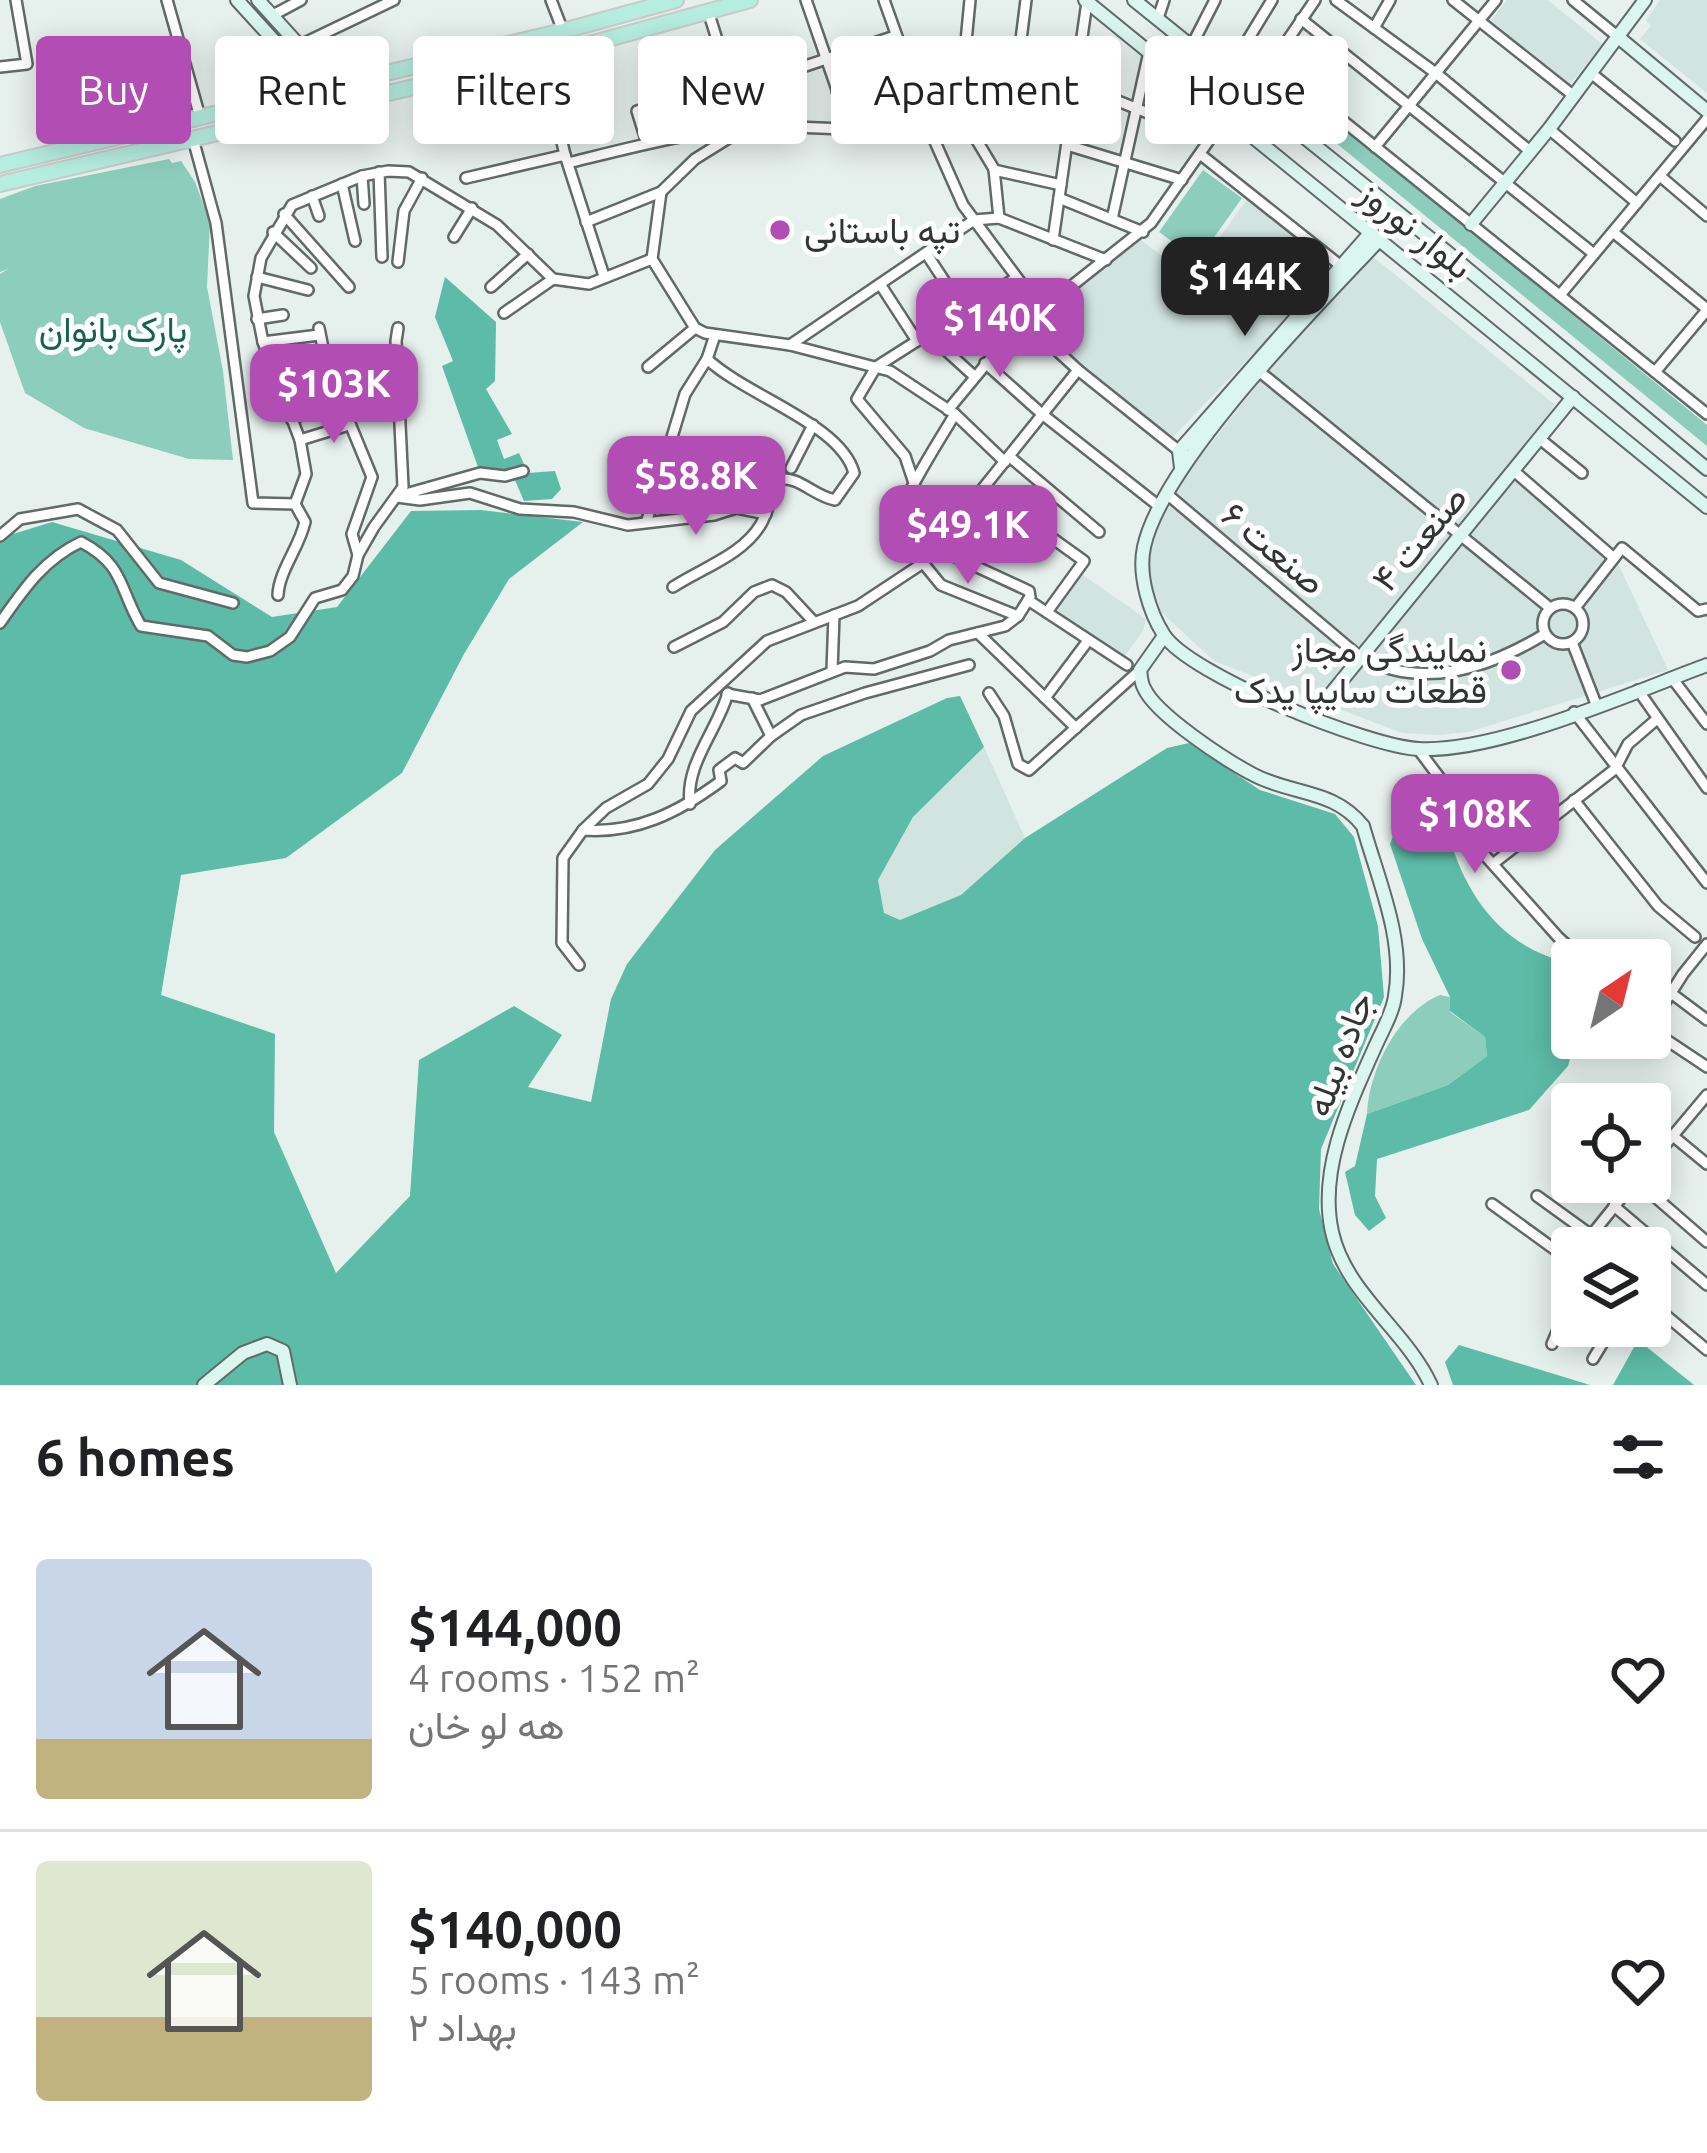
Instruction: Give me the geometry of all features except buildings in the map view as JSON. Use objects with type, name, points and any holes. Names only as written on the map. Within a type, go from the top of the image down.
[{"type":"main road","points":[[389,73],[676,0]]},
{"type":"main road","points":[[614,38],[750,0]]},
{"type":"main road","points":[[0,165],[215,113]]},
{"type":"main road","points":[[0,184],[215,134]]},
{"type":"street","points":[[0,67],[27,64],[16,0]]},
{"type":"street","points":[[167,0],[200,117]]},
{"type":"street","points":[[237,0],[270,36]]},
{"type":"street","points":[[258,0],[292,36]]},
{"type":"street","points":[[273,15],[301,0]]},
{"type":"street","points":[[316,36],[372,4],[394,0]]},
{"type":"street","points":[[550,0],[563,32]]},
{"type":"street","points":[[806,0],[831,73]]},
{"type":"street","points":[[884,0],[895,36]]},
{"type":"street","points":[[967,36],[970,0]]},
{"type":"street","points":[[1021,36],[1025,0]]},
{"type":"street","name":"بلوار نوروز","points":[[1134,0],[1179,36]]},
{"type":"street","points":[[1159,15],[1164,0]]},
{"type":"street","points":[[1197,36],[1215,0]]},
{"type":"street","points":[[1251,36],[1273,0]]},
{"type":"street","points":[[1289,36],[1315,0]]},
{"type":"street","points":[[1336,0],[1437,74],[1531,152]]},
{"type":"street","points":[[1374,28],[1390,0]]},
{"type":"street","points":[[1453,0],[1574,96]]},
{"type":"street","points":[[1376,147],[1496,0]]},
{"type":"street","points":[[1560,296],[1707,115],[1573,0]]},
{"type":"street","points":[[1471,224],[1549,130],[1645,0]]},
{"type":"street","points":[[1081,36],[1086,1]]},
{"type":"street","name":"بلوار نوروز","points":[[1086,1],[1145,49]]},
{"type":"street","points":[[709,14],[716,36]]},
{"type":"street","points":[[1301,19],[1594,254]]},
{"type":"street","points":[[807,66],[831,60]]},
{"type":"street","points":[[1112,219],[1145,70]]},
{"type":"street","points":[[1591,73],[1675,141]]},
{"type":"street","points":[[1121,103],[1145,112]]},
{"type":"street","points":[[1348,125],[1707,414]]},
{"type":"street","points":[[1549,130],[1637,203]]},
{"type":"street","points":[[193,139],[216,224],[253,503],[295,504]]},
{"type":"street","points":[[562,144],[604,276]]},
{"type":"street","points":[[466,178],[641,144]]},
{"type":"street","points":[[586,222],[662,192],[695,159],[720,144]]},
{"type":"street","points":[[936,144],[974,220],[1041,310]]},
{"type":"street","points":[[979,144],[994,170],[999,218]]},
{"type":"street","points":[[1018,616],[941,585],[923,563],[891,538],[914,483],[974,376],[1041,310],[1143,232],[1207,144]]},
{"type":"street","name":"بلوار نوروز","points":[[1264,144],[1707,507]]},
{"type":"street","name":"بلوار نوروز","points":[[1312,144],[1707,470]]},
{"type":"street","points":[[1053,240],[1066,145],[1182,180]]},
{"type":"street","points":[[1200,154],[1345,270]]},
{"type":"street","points":[[994,170],[1061,185]]},
{"type":"street","points":[[380,172],[382,257]]},
{"type":"street","points":[[295,504],[306,474],[300,440],[257,319],[257,277],[273,232],[292,205],[362,176],[409,172],[497,225],[553,279],[589,284],[652,260]]},
{"type":"street","points":[[362,176],[364,203]]},
{"type":"street","points":[[1660,176],[1707,215]]},
{"type":"street","points":[[398,262],[404,211],[422,178]]},
{"type":"street","points":[[342,184],[355,241]]},
{"type":"street","points":[[662,192],[652,260],[695,328],[790,345],[890,371],[952,412],[1099,532]]},
{"type":"street","points":[[312,196],[319,216]]},
{"type":"street","points":[[1059,198],[1143,232]]},
{"type":"street","points":[[454,237],[472,208]]},
{"type":"street","points":[[284,214],[349,287]]},
{"type":"street","points":[[790,345],[974,220],[999,218],[1106,260]]},
{"type":"street","points":[[273,232],[310,268]]},
{"type":"street","points":[[1613,232],[1707,310],[1655,372]]},
{"type":"street","points":[[1376,234],[1183,459],[1144,544],[1141,572],[1164,636],[1250,692],[1370,739],[1418,749],[1516,733],[1707,665]]},
{"type":"street","points":[[926,253],[961,313],[995,352]]},
{"type":"street","points":[[491,287],[528,254]]},
{"type":"street","points":[[1183,459],[1345,270]]},
{"type":"street","points":[[257,277],[308,290]]},
{"type":"street","points":[[914,483],[905,456],[857,399],[876,367],[1016,278]]},
{"type":"street","points":[[504,313],[553,279]]},
{"type":"street","points":[[880,284],[916,341]]},
{"type":"street","points":[[257,319],[283,316]]},
{"type":"street","points":[[1027,322],[1183,459]]},
{"type":"street","points":[[0,623],[34,576],[60,552],[81,542],[103,553],[123,578],[141,626],[208,636],[233,655],[248,657],[270,651],[290,637],[315,598],[342,590],[353,576],[358,554],[397,497],[405,473],[395,341],[398,328]]},
{"type":"street","points":[[648,367],[695,328]]},
{"type":"street","points":[[263,342],[319,332],[327,368],[372,477],[352,534],[358,554]]},
{"type":"street","points":[[928,334],[974,376]]},
{"type":"street","points":[[647,520],[685,394],[707,359],[715,335]]},
{"type":"street","points":[[673,587],[751,538],[772,504],[773,485],[784,477],[835,500],[854,472],[850,456],[812,425],[729,380],[707,359]]},
{"type":"street","name":"صنعت ۶","points":[[985,363],[1042,414],[1164,500],[1360,657],[1390,673],[1456,671],[1518,650],[1545,634]]},
{"type":"street","points":[[276,383],[327,368]]},
{"type":"street","points":[[579,965],[562,944],[563,858],[583,830],[606,808],[648,784],[668,759],[691,711],[767,641],[858,606],[923,563],[1078,370]]},
{"type":"street","points":[[1260,372],[1550,608]]},
{"type":"street","name":"صنعت ۴","points":[[1312,717],[1574,397]]},
{"type":"street","points":[[291,419],[341,401]]},
{"type":"street","points":[[300,440],[349,425]]},
{"type":"street","points":[[790,468],[812,425]]},
{"type":"street","points":[[1540,439],[1582,473]]},
{"type":"street","points":[[397,497],[480,472],[505,476],[524,471]]},
{"type":"street","points":[[1514,471],[1698,611],[1707,609]]},
{"type":"street","points":[[985,490],[1084,561],[1048,612]]},
{"type":"street","points":[[397,497],[420,500],[470,494],[520,508],[574,512],[628,525],[736,508],[766,514]]},
{"type":"street","points":[[278,596],[279,582],[299,548],[305,521],[295,504]]},
{"type":"street","points":[[0,536],[20,519],[77,509],[117,530],[159,583],[233,603]]},
{"type":"street","points":[[728,694],[760,700],[845,667],[874,669],[1006,626],[1018,616],[1030,594],[1027,589],[936,548]]},
{"type":"street","points":[[1576,608],[1618,553]]},
{"type":"street","points":[[674,647],[723,622],[754,592],[772,585],[786,592],[814,622]]},
{"type":"street","points":[[1028,600],[1133,668]]},
{"type":"street","points":[[1559,604],[1576,608],[1581,615],[1583,629],[1572,642],[1555,643],[1545,634],[1543,621],[1550,608],[1559,604]]},
{"type":"street","points":[[832,671],[834,615]]},
{"type":"street","points":[[978,633],[1076,728]]},
{"type":"street","points":[[989,693],[1004,716],[1018,764],[1029,770],[1164,636]]},
{"type":"street","points":[[1045,698],[1087,642]]},
{"type":"street","points":[[1572,642],[1596,704]]},
{"type":"street","points":[[583,830],[610,832],[646,823],[690,804],[721,782],[719,770],[735,758],[743,763],[771,736],[802,716],[969,664]]},
{"type":"street","name":"جاده بیله","points":[[1133,668],[1144,691],[1177,723],[1256,777],[1323,795],[1350,810],[1363,826],[1399,959],[1395,1000],[1338,1137],[1329,1198],[1332,1231],[1347,1272],[1421,1362],[1431,1385]]},
{"type":"street","points":[[690,804],[687,778],[721,717],[734,671]]},
{"type":"street","points":[[1672,678],[1707,724]]},
{"type":"street","points":[[1638,690],[1707,788]]},
{"type":"street","points":[[752,698],[771,736]]},
{"type":"street","points":[[1574,712],[1707,883]]},
{"type":"street","points":[[1494,862],[1615,769],[1628,744],[1657,719]]},
{"type":"street","points":[[1418,749],[1445,785],[1472,842],[1560,939]]},
{"type":"street","points":[[1574,800],[1658,906],[1695,937]]},
{"type":"street","points":[[1707,944],[1671,993],[1707,1020]]},
{"type":"street","points":[[1697,956],[1707,964]]},
{"type":"street","points":[[1671,1042],[1707,1066]]},
{"type":"street","points":[[1671,1138],[1707,1095]]},
{"type":"street","points":[[1673,1136],[1707,1164]]},
{"type":"street","points":[[1537,1196],[1577,1227]]},
{"type":"street","points":[[1598,1227],[1617,1203]]},
{"type":"street","points":[[1661,1203],[1707,1242]]},
{"type":"street","points":[[1492,1204],[1551,1247]]},
{"type":"street","points":[[1614,1206],[1707,1285]]},
{"type":"street","points":[[1671,1320],[1707,1350]]},
{"type":"street","points":[[204,1385],[243,1353],[267,1344],[283,1351],[290,1385]]},
{"type":"street","points":[[1594,1359],[1601,1347]]},
{"type":"shaded area","points":[[1507,0],[1548,0],[1603,45],[1569,85],[1491,20]]},
{"type":"shaded area","points":[[1660,0],[1707,0],[1707,93],[1640,39],[1651,26],[1646,20]]},
{"type":"shaded area","points":[[1248,198],[1335,269],[1171,439],[1033,326],[1053,302],[1135,235],[1190,278]]},
{"type":"shaded area","points":[[1371,255],[1555,405],[1513,460],[1613,553],[1668,670],[1469,732],[1402,733],[1214,661],[1158,609],[1147,567],[1160,522],[1189,471],[1314,313]]},
{"type":"shaded area","points":[[1080,573],[1146,619],[1121,661],[1053,612]]},
{"type":"shaded area","points":[[984,747],[1025,838],[962,895],[901,921],[884,914],[878,880],[913,817]]},
{"type":"green space","points":[[1348,131],[1707,425],[1707,446],[1337,144],[1348,144]]},
{"type":"green space","name":"پارک بانوان","points":[[169,159],[181,161],[195,182],[210,222],[207,287],[233,460],[189,459],[84,428],[25,393],[0,322],[0,274],[8,269],[0,272],[0,199],[35,186]]},
{"type":"green space","points":[[1203,170],[1242,198],[1198,260],[1159,232]]},
{"type":"green space","points":[[445,277],[496,322],[495,381],[486,389],[512,434],[497,440],[504,459],[519,453],[528,473],[555,471],[561,489],[552,499],[524,501],[511,471],[478,467],[442,366],[453,361],[435,317]]},
{"type":"green space","points":[[988,497],[1012,517],[979,565],[954,549],[955,539]]},
{"type":"green space","points":[[481,510],[583,522],[509,579],[402,773],[286,858],[181,875],[161,995],[275,1034],[274,1132],[336,1273],[410,1196],[419,1060],[514,1006],[562,1035],[528,1087],[591,1102],[611,999],[627,964],[715,850],[823,756],[960,696],[984,747],[913,817],[878,880],[884,913],[900,920],[961,895],[1025,838],[1167,748],[1189,743],[1260,790],[1335,814],[1354,837],[1378,926],[1384,997],[1321,1149],[1319,1209],[1333,1264],[1416,1385],[0,1385],[0,538],[52,522],[181,560],[272,617],[337,607],[411,511]]},
{"type":"green space","points":[[1427,824],[1448,834],[1466,879],[1491,917],[1526,946],[1551,957],[1551,1059],[1570,1059],[1529,1110],[1377,1159],[1375,1196],[1386,1218],[1369,1231],[1355,1215],[1345,1172],[1355,1166],[1367,1114],[1448,1085],[1487,1056],[1485,1037],[1450,1011],[1450,997],[1422,939],[1390,844],[1396,828]]},
{"type":"green space","points":[[1440,995],[1450,997],[1450,1012],[1485,1037],[1487,1056],[1448,1085],[1367,1114],[1373,1079],[1388,1045],[1411,1015]]},
{"type":"green space","points":[[1459,1345],[1590,1385],[1453,1385],[1445,1362]]},
{"type":"green space","points":[[1634,1347],[1647,1347],[1694,1385],[1613,1385]]},
{"type":"place","name":"تپه باستانی","points":[[780,230]]},
{"type":"place","name":"نمایندگی مجاز قطعات سایپا یدک","points":[[1511,670]]}]
